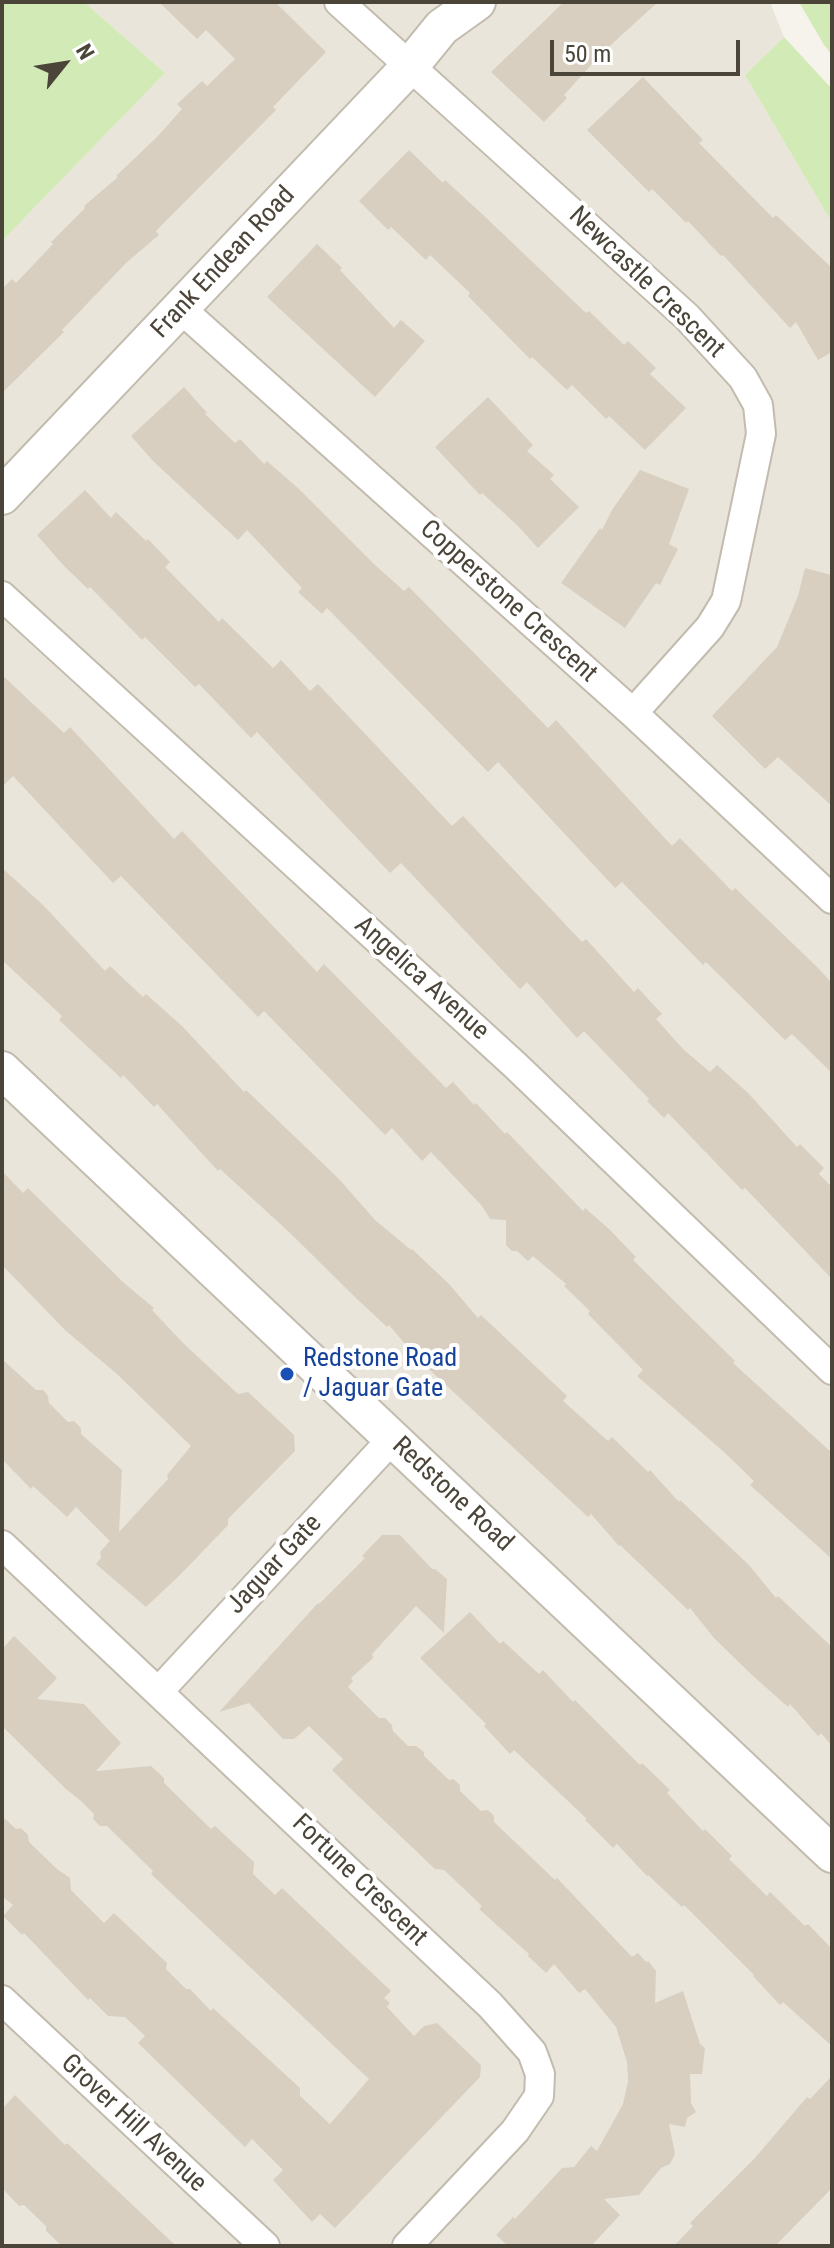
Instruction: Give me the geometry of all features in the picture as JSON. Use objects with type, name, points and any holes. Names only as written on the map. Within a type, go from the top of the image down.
[{"type":"street","name":"Newcastle Crescent","points":[[339,2],[687,317],[743,378],[758,405],[761,434],[726,601],[710,627],[633,713]]},
{"type":"street","name":"Frank Endean Road","points":[[2,496],[411,65],[448,15],[477,2]]},
{"type":"street","name":"Copperstone Crescent","points":[[181,309],[633,713],[832,899]]},
{"type":"street","name":"Angelica Avenue","points":[[2,596],[516,1066],[832,1370]]},
{"type":"street","name":"Redstone Road","points":[[2,1070],[832,1854]]},
{"type":"street","name":"Jaguar Gate","points":[[159,1691],[392,1439]]},
{"type":"street","name":"Fortune Crescent","points":[[2,1545],[490,2005],[532,2052],[540,2074],[539,2096],[515,2131],[407,2246]]},
{"type":"street","name":"Grover Hill Avenue","points":[[2,2000],[265,2246]]},
{"type":"shaded area","points":[[84,2],[770,2],[784,37],[745,75],[832,223],[832,2246],[2,2246],[2,241],[165,73]]},
{"type":"green space","points":[[2,2],[84,2],[165,73],[2,241]]},
{"type":"green space","points":[[799,2],[832,2],[832,55],[824,45]]},
{"type":"green space","points":[[784,37],[832,89],[832,223],[745,75]]},
{"type":"building","points":[[159,2],[275,2],[326,52],[273,107],[276,110],[156,231],[159,235],[126,263],[62,330],[64,332],[2,393],[2,289],[12,279],[16,283],[84,206],[157,137],[182,109],[177,104],[202,81],[207,86],[235,59],[206,30],[197,39]]},
{"type":"building","points":[[564,2],[658,2],[602,53],[544,122],[491,72]]},
{"type":"building","points":[[643,77],[703,140],[699,143],[773,218],[776,215],[832,268],[832,352],[818,360],[796,322],[790,328],[723,255],[652,189],[649,192],[587,130]]},
{"type":"building","points":[[409,150],[443,183],[445,180],[481,213],[586,313],[589,311],[624,345],[628,341],[656,368],[650,374],[686,408],[645,450],[609,416],[606,419],[572,385],[567,390],[532,357],[530,359],[468,296],[470,293],[430,255],[426,260],[391,227],[388,230],[359,201]]},
{"type":"building","points":[[317,244],[394,328],[401,320],[425,341],[375,397],[267,297]]},
{"type":"building","points":[[184,387],[205,414],[235,443],[240,439],[264,464],[267,461],[404,591],[409,587],[548,728],[556,720],[672,846],[680,838],[732,891],[735,888],[817,967],[832,983],[832,1073],[792,1034],[785,1040],[706,962],[703,965],[622,882],[615,888],[498,762],[488,772],[327,608],[322,614],[298,592],[302,588],[247,530],[238,540],[153,461],[131,436]]},
{"type":"building","points":[[488,397],[533,445],[527,451],[554,475],[550,479],[579,507],[538,548],[482,493],[480,495],[435,447]]},
{"type":"building","points":[[640,470],[689,489],[669,544],[678,549],[660,585],[656,583],[625,628],[561,583],[600,528],[602,530]]},
{"type":"building","points":[[85,490],[111,518],[116,512],[146,541],[148,539],[170,562],[165,567],[219,622],[222,618],[273,668],[281,660],[310,691],[318,684],[452,826],[463,816],[582,942],[586,939],[634,992],[638,988],[662,1014],[656,1019],[684,1050],[710,1072],[717,1065],[748,1093],[797,1147],[800,1144],[824,1168],[819,1174],[832,1187],[832,1279],[668,1113],[664,1118],[647,1101],[649,1099],[584,1031],[577,1038],[527,982],[520,989],[401,863],[390,873],[257,732],[251,738],[199,684],[195,687],[145,637],[142,640],[90,587],[88,589],[64,566],[37,535]]},
{"type":"building","points":[[805,568],[832,575],[832,806],[778,757],[765,769],[712,716],[777,647],[798,596]]},
{"type":"building","points":[[2,675],[64,733],[70,727],[174,839],[182,831],[317,972],[324,964],[446,1088],[453,1082],[505,1134],[507,1132],[583,1211],[585,1208],[609,1229],[636,1257],[633,1260],[735,1361],[733,1363],[832,1453],[832,1559],[750,1485],[754,1481],[725,1453],[637,1376],[643,1370],[588,1314],[590,1311],[564,1286],[566,1284],[533,1256],[528,1261],[506,1245],[506,1220],[490,1219],[482,1206],[431,1152],[422,1161],[392,1128],[385,1135],[264,1011],[258,1017],[121,876],[113,883],[13,776],[2,787]]},
{"type":"building","points":[[2,868],[42,904],[105,971],[110,966],[143,997],[146,994],[182,1026],[244,1092],[246,1090],[339,1179],[375,1220],[412,1249],[449,1284],[478,1318],[481,1315],[567,1396],[563,1401],[608,1441],[612,1437],[648,1472],[650,1470],[679,1502],[749,1565],[776,1598],[778,1596],[832,1647],[832,1746],[821,1733],[818,1736],[790,1704],[788,1707],[752,1675],[714,1638],[690,1608],[688,1610],[619,1546],[591,1514],[588,1517],[418,1359],[389,1325],[387,1327],[220,1169],[218,1171],[157,1104],[154,1107],[123,1075],[121,1078],[59,1020],[62,1016],[2,960]]},
{"type":"building","points":[[2,1171],[23,1193],[28,1188],[124,1283],[154,1308],[152,1310],[183,1343],[238,1394],[248,1392],[294,1435],[295,1451],[228,1519],[228,1525],[146,1607],[96,1564],[101,1558],[100,1552],[110,1541],[76,1507],[67,1517],[33,1486],[31,1489],[2,1459],[2,1359],[36,1390],[43,1390],[49,1403],[68,1422],[74,1421],[81,1428],[81,1434],[122,1470],[119,1532],[168,1479],[167,1475],[191,1446],[117,1374],[66,1331],[2,1265]]},
{"type":"building","points":[[382,1535],[400,1535],[432,1569],[447,1579],[444,1633],[416,1606],[372,1654],[373,1658],[351,1678],[353,1681],[348,1687],[379,1718],[385,1718],[408,1746],[416,1746],[424,1752],[424,1756],[449,1780],[453,1779],[460,1785],[460,1791],[481,1811],[488,1810],[494,1816],[494,1822],[555,1880],[557,1878],[632,1957],[638,1953],[649,1962],[656,1971],[655,2003],[683,1991],[700,2044],[705,2048],[702,2074],[690,2074],[691,2103],[696,2112],[687,2118],[685,2127],[669,2124],[675,2154],[670,2164],[661,2168],[639,2195],[604,2199],[620,2215],[591,2246],[508,2246],[496,2235],[562,2168],[574,2167],[591,2146],[597,2151],[623,2104],[628,2081],[627,2062],[616,2027],[585,1989],[579,1993],[554,1964],[546,1973],[479,1909],[482,1906],[444,1870],[435,1869],[353,1791],[332,1770],[343,1759],[309,1726],[294,1739],[283,1739],[249,1703],[219,1712],[318,1603],[365,1558],[362,1556]]},
{"type":"building","points":[[470,1612],[500,1644],[503,1641],[539,1674],[543,1670],[573,1702],[575,1700],[640,1765],[642,1763],[670,1790],[667,1793],[732,1856],[729,1859],[767,1896],[770,1892],[832,1949],[832,2046],[783,2002],[780,2005],[684,1905],[682,1907],[647,1876],[617,1844],[613,1848],[514,1750],[510,1754],[484,1726],[486,1724],[420,1658]]},
{"type":"building","points":[[14,1636],[57,1678],[37,1699],[84,1704],[121,1743],[96,1771],[151,1766],[211,1829],[215,1826],[254,1862],[253,1874],[275,1895],[282,1888],[391,1991],[384,1998],[390,2003],[387,2007],[414,2036],[424,2026],[437,2023],[481,2065],[480,2077],[335,2228],[320,2214],[312,2222],[273,2180],[283,2170],[252,2139],[245,2147],[138,2043],[145,2036],[125,2017],[108,2016],[90,1998],[88,2000],[24,1933],[22,1935],[3,1916],[13,1905],[2,1896],[2,1816],[16,1829],[21,1828],[28,1835],[29,1842],[70,1878],[71,1890],[104,1923],[114,1913],[167,1963],[166,1969],[186,1989],[190,1989],[211,2011],[213,2008],[300,2088],[300,2096],[330,2124],[369,2079],[151,1874],[153,1871],[107,1826],[100,1826],[93,1819],[94,1814],[2,1726],[2,1649]]},
{"type":"building","points":[[832,2076],[832,2188],[775,2246],[674,2246],[693,2226],[690,2223],[754,2159],[807,2097],[810,2099]]},
{"type":"building","points":[[15,2095],[176,2246],[62,2246],[24,2205],[19,2206],[2,2188],[2,2109]]},
{"type":"place","name":"Redstone Road / Jaguar Gate","points":[[287,1374]]}]
